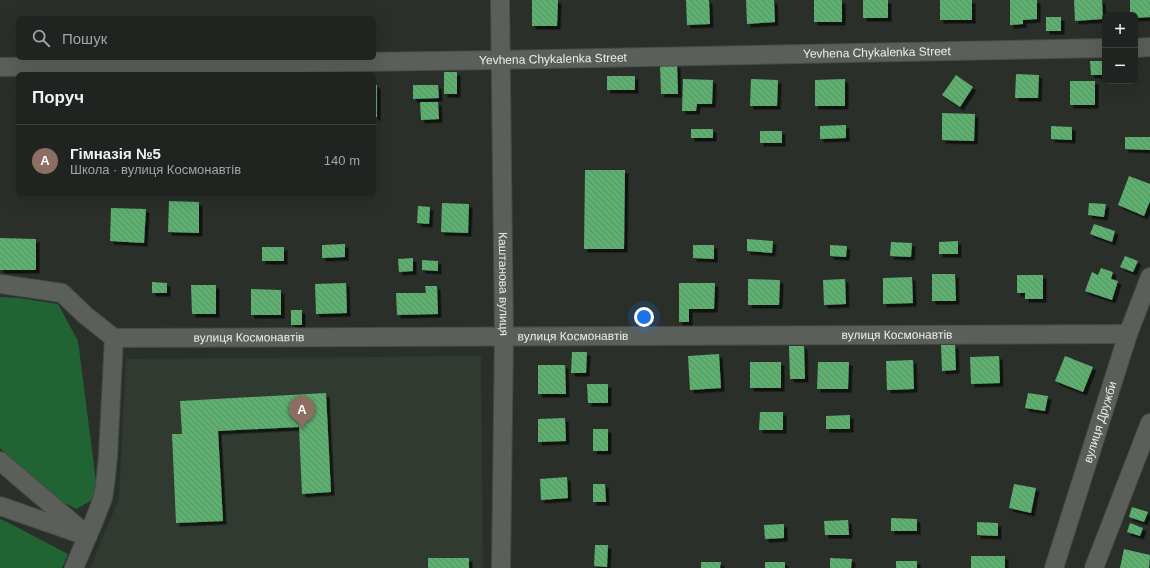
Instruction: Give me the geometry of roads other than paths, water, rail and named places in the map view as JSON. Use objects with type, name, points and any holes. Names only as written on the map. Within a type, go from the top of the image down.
[{"type":"street","name":"Каштанова вулиця","points":[[500,0],[504,336],[501,568]]},
{"type":"street","points":[[1138,48],[1150,47]]},
{"type":"street","name":"Yevhena Chykalenka Street","points":[[0,67],[501,60],[1102,48]]},
{"type":"street","name":"вулиця Дружби","points":[[1054,568],[1128,334],[1150,277]]},
{"type":"street","points":[[0,284],[62,293],[85,315],[114,338],[107,474],[103,498],[74,568]]},
{"type":"street","name":"вулиця Космонавтів","points":[[114,338],[1128,334]]},
{"type":"street","points":[[1094,568],[1150,423]]},
{"type":"street","points":[[0,461],[88,536]]},
{"type":"street","points":[[0,506],[88,536]]},
{"type":"place","name":"Гімназія №5","points":[[302,429]]}]
